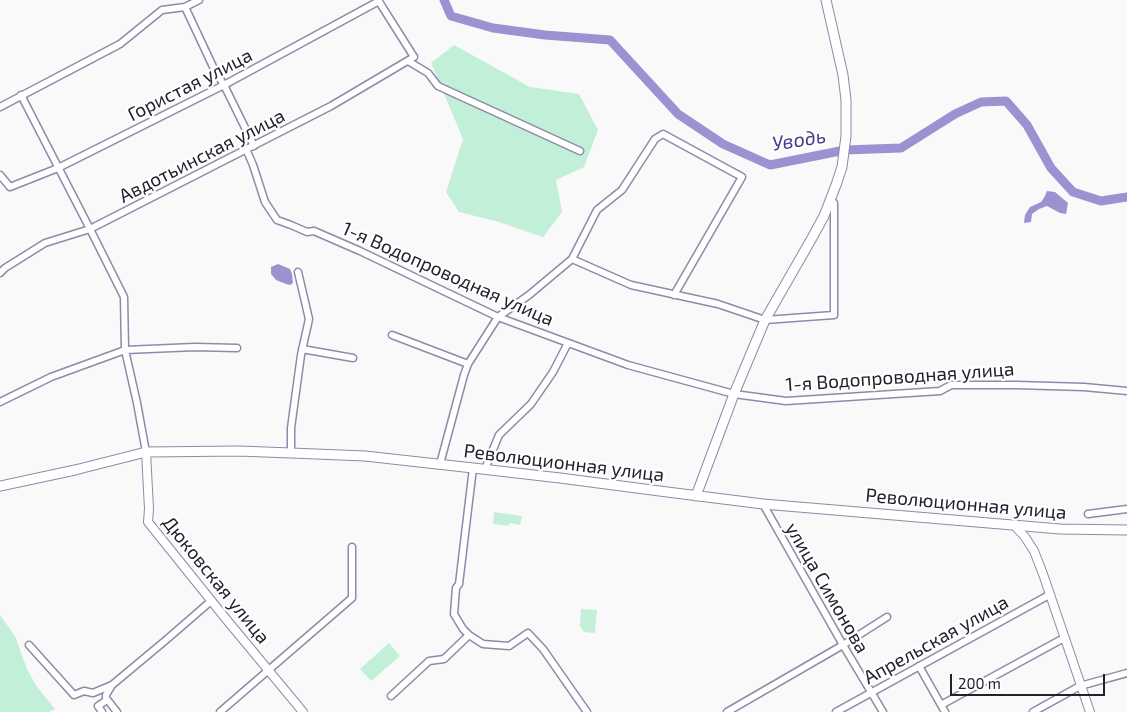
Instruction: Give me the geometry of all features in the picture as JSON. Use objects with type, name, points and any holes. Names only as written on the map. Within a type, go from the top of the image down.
[{"type":"main road","points":[[696,496],[734,394],[765,320],[824,216],[842,167],[846,136],[846,100],[843,75],[826,0]]},
{"type":"main road","name":"Революционная улица","points":[[0,486],[146,452],[239,451],[291,453],[365,456],[440,464],[762,504],[1015,526],[1127,530]]},
{"type":"street","points":[[0,107],[120,44],[162,10],[185,7],[199,0]]},
{"type":"street","points":[[379,0],[411,59],[428,73],[438,86],[580,152]]},
{"type":"street","name":"Гористая улица","points":[[0,175],[10,188],[58,168],[224,86],[379,0]]},
{"type":"street","points":[[185,7],[215,71],[254,146]]},
{"type":"street","name":"Авдотьинская улица","points":[[3,271],[45,243],[90,229],[332,106],[411,59]]},
{"type":"street","points":[[21,95],[124,297],[125,350],[146,452]]},
{"type":"street","points":[[440,464],[468,364],[498,316],[529,295],[572,259],[597,210],[622,190],[654,138],[663,134],[742,177],[674,295]]},
{"type":"street","name":"1-я Водопроводная улица","points":[[246,149],[265,202],[276,220],[307,232],[314,230],[498,316],[628,365],[734,394],[786,401],[940,391],[951,385],[1016,384],[1127,391]]},
{"type":"street","points":[[572,259],[631,285],[718,304],[765,320],[834,315],[834,203]]},
{"type":"street","points":[[0,262],[3,271]]},
{"type":"street","points":[[291,453],[291,428],[302,349],[309,319],[298,272]]},
{"type":"street","points":[[392,335],[468,364]]},
{"type":"street","points":[[485,469],[499,435],[530,404],[552,372],[568,343]]},
{"type":"street","points":[[0,402],[51,377],[125,350],[195,347],[237,348]]},
{"type":"street","points":[[302,349],[353,358]]},
{"type":"street","name":"Дюковская улица","points":[[146,452],[148,522],[303,712]]},
{"type":"street","points":[[473,468],[454,614],[463,629],[483,644],[509,646],[528,633],[543,649],[587,712]]},
{"type":"street","name":"улица Симонова","points":[[762,504],[883,712]]},
{"type":"street","points":[[1088,514],[1127,509]]},
{"type":"street","points":[[1015,526],[1034,551],[1090,712]]},
{"type":"street","points":[[220,712],[352,598],[352,547]]},
{"type":"street","name":"Апрельская улица","points":[[836,712],[1049,595]]},
{"type":"street","points":[[29,645],[74,695],[84,691],[93,693],[112,685],[211,601]]},
{"type":"street","points":[[726,712],[887,618]]},
{"type":"street","points":[[391,696],[429,661],[444,659],[469,635]]},
{"type":"street","points":[[941,705],[1064,638]]},
{"type":"street","points":[[919,666],[945,712]]},
{"type":"street","points":[[1033,712],[1080,686],[1127,673]]},
{"type":"street","points":[[112,685],[106,695],[107,700],[117,712]]},
{"type":"street","points":[[102,712],[98,706],[107,700]]},
{"type":"green space","points":[[454,45],[530,87],[579,94],[598,130],[584,167],[556,180],[562,212],[543,237],[499,222],[459,212],[446,192],[463,139],[431,63]]},
{"type":"green space","points":[[494,512],[522,516],[520,525],[509,523],[509,526],[493,524]]},
{"type":"green space","points":[[581,609],[597,610],[595,633],[584,632],[580,626]]},
{"type":"green space","points":[[0,615],[15,636],[27,669],[37,687],[55,709],[49,712],[0,712]]},
{"type":"green space","points":[[389,643],[400,656],[371,681],[360,669]]},
{"type":"shaded area","points":[[1047,191],[1055,192],[1068,203],[1066,214],[1047,206],[1032,214],[1031,222],[1024,223],[1025,215],[1030,207],[1041,202]]},
{"type":"shaded area","points":[[278,264],[290,269],[293,283],[290,285],[276,280],[271,274],[271,267]]},
{"type":"waterway","name":"Уводь","points":[[444,0],[451,16],[493,28],[545,35],[610,40],[678,114],[723,144],[770,165],[845,150],[901,148],[955,114],[981,102],[1006,101],[1027,125],[1051,168],[1073,192],[1101,201],[1127,197]]}]
